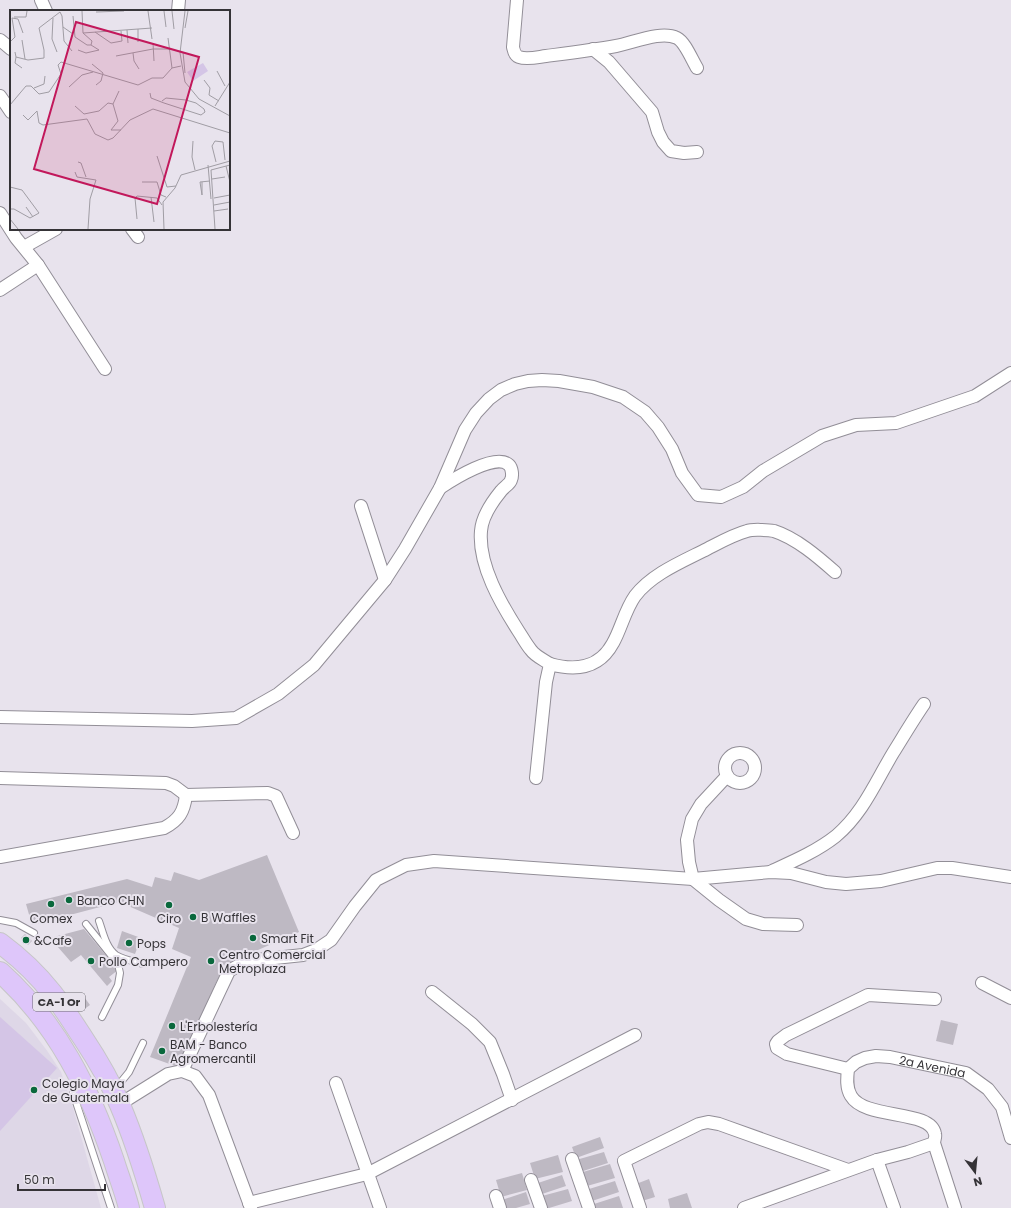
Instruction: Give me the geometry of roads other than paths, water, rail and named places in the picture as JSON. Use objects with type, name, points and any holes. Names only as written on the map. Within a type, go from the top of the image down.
[{"type":"highway","name":"CA-1 Or","points":[[0,943],[32,971],[67,1013],[92,1052],[117,1098],[129,1208]]},
{"type":"highway","name":"CA-1 Or","points":[[0,972],[15,985],[34,1007],[60,1042],[122,1144],[155,1208]]},
{"type":"street","points":[[41,0],[46,10]]},
{"type":"street","points":[[178,10],[179,0]]},
{"type":"street","points":[[517,0],[513,47],[514,53],[517,56],[527,58],[620,45],[658,36],[675,37],[681,40],[697,68]]},
{"type":"street","points":[[0,40],[10,49]]},
{"type":"street","points":[[593,49],[609,62],[652,112],[663,142],[671,151],[684,153],[697,152]]},
{"type":"street","points":[[0,50],[10,50]]},
{"type":"street","points":[[0,96],[10,111]]},
{"type":"street","points":[[0,213],[10,229]]},
{"type":"street","points":[[11,230],[38,265],[105,369]]},
{"type":"street","points":[[24,247],[54,230]]},
{"type":"street","points":[[0,290],[38,265]]},
{"type":"street","points":[[0,717],[192,721],[236,718],[278,694],[314,665],[385,580],[405,549],[440,488],[465,430],[476,413],[489,399],[501,390],[514,384],[542,380],[559,381],[593,387],[623,397],[645,412],[658,427],[672,449],[682,473],[698,495],[721,497],[743,487],[764,471],[822,436],[856,425],[896,423],[974,396],[1011,373]]},
{"type":"street","points":[[440,488],[460,476],[486,464],[503,462],[509,465],[511,468],[512,479],[501,492],[485,516],[481,530],[481,548],[486,568],[511,620],[531,651],[550,664],[564,668],[579,668],[593,664],[605,654],[613,644],[634,597],[646,585],[684,560],[748,530],[774,531],[794,540],[814,554],[835,572]]},
{"type":"street","points":[[361,506],[385,580]]},
{"type":"street","points":[[536,778],[546,682],[550,664]]},
{"type":"street","points":[[770,872],[816,850],[835,836],[851,821],[863,806],[893,753],[924,704]]},
{"type":"street","points":[[727,776],[701,804],[692,819],[687,840],[689,862],[693,879],[746,919],[763,924],[797,925]]},
{"type":"street","points":[[0,778],[166,783],[174,786],[186,795],[268,793],[276,796],[293,833]]},
{"type":"street","points":[[0,857],[164,828],[173,823],[180,816],[185,805],[186,795]]},
{"type":"street","points":[[182,1071],[229,972],[243,963],[303,956],[316,950],[331,940],[376,880],[406,865],[434,861],[693,879],[770,872],[790,873],[826,882],[846,884],[881,881],[937,868],[952,868],[1011,877]]},
{"type":"street","points":[[982,983],[1011,998]]},
{"type":"street","points":[[432,992],[472,1024],[490,1042],[512,1100]]},
{"type":"street","points":[[934,999],[868,995],[786,1035],[776,1044],[777,1048],[787,1054],[848,1069],[848,1088],[852,1097],[859,1104],[876,1110],[913,1118],[932,1127],[936,1135],[934,1143],[955,1208]]},
{"type":"street","points":[[117,1098],[168,1074],[182,1071],[195,1076],[209,1094],[250,1206],[367,1174],[635,1035]]},
{"type":"street","name":"2a Avenida","points":[[848,1069],[856,1062],[864,1058],[876,1056],[890,1057],[966,1073],[988,1089],[1006,1109],[1011,1138]]},
{"type":"street","points":[[336,1082],[380,1208]]},
{"type":"street","points":[[640,1208],[624,1161],[699,1124],[708,1122],[719,1124],[848,1170]]},
{"type":"street","points":[[744,1208],[877,1160],[934,1143]]},
{"type":"street","points":[[572,1159],[589,1208]]},
{"type":"street","points":[[877,1160],[894,1208]]},
{"type":"street","points":[[531,1180],[541,1208]]},
{"type":"street","points":[[496,1196],[500,1208]]},
{"type":"lane","points":[[0,920],[16,923],[34,933]]},
{"type":"lane","points":[[99,921],[107,942],[116,956],[143,964]]},
{"type":"lane","points":[[86,924],[118,964],[120,973],[118,986],[102,1016]]},
{"type":"lane","points":[[117,1098],[143,1043]]},
{"type":"lane","points":[[76,1069],[73,1093],[111,1208]]},
{"type":"place","name":"Banco CHN","points":[[69,900]]},
{"type":"place","name":"Comex","points":[[51,904]]},
{"type":"place","name":"Ciro","points":[[169,905]]},
{"type":"place","name":"B Waffles","points":[[193,917]]},
{"type":"place","name":"Smart Fit","points":[[253,938]]},
{"type":"place","name":"&Cafe","points":[[26,940]]},
{"type":"place","name":"Pops","points":[[129,943]]},
{"type":"place","name":"Pollo Campero","points":[[91,961]]},
{"type":"place","name":"Centro Comercial Metroplaza","points":[[211,961]]},
{"type":"place","name":"L'Erbolestería","points":[[172,1026]]},
{"type":"place","name":"BAM - Banco Agromercantil","points":[[162,1051]]},
{"type":"place","name":"Colegio Maya de Guatemala","points":[[34,1090]]}]
